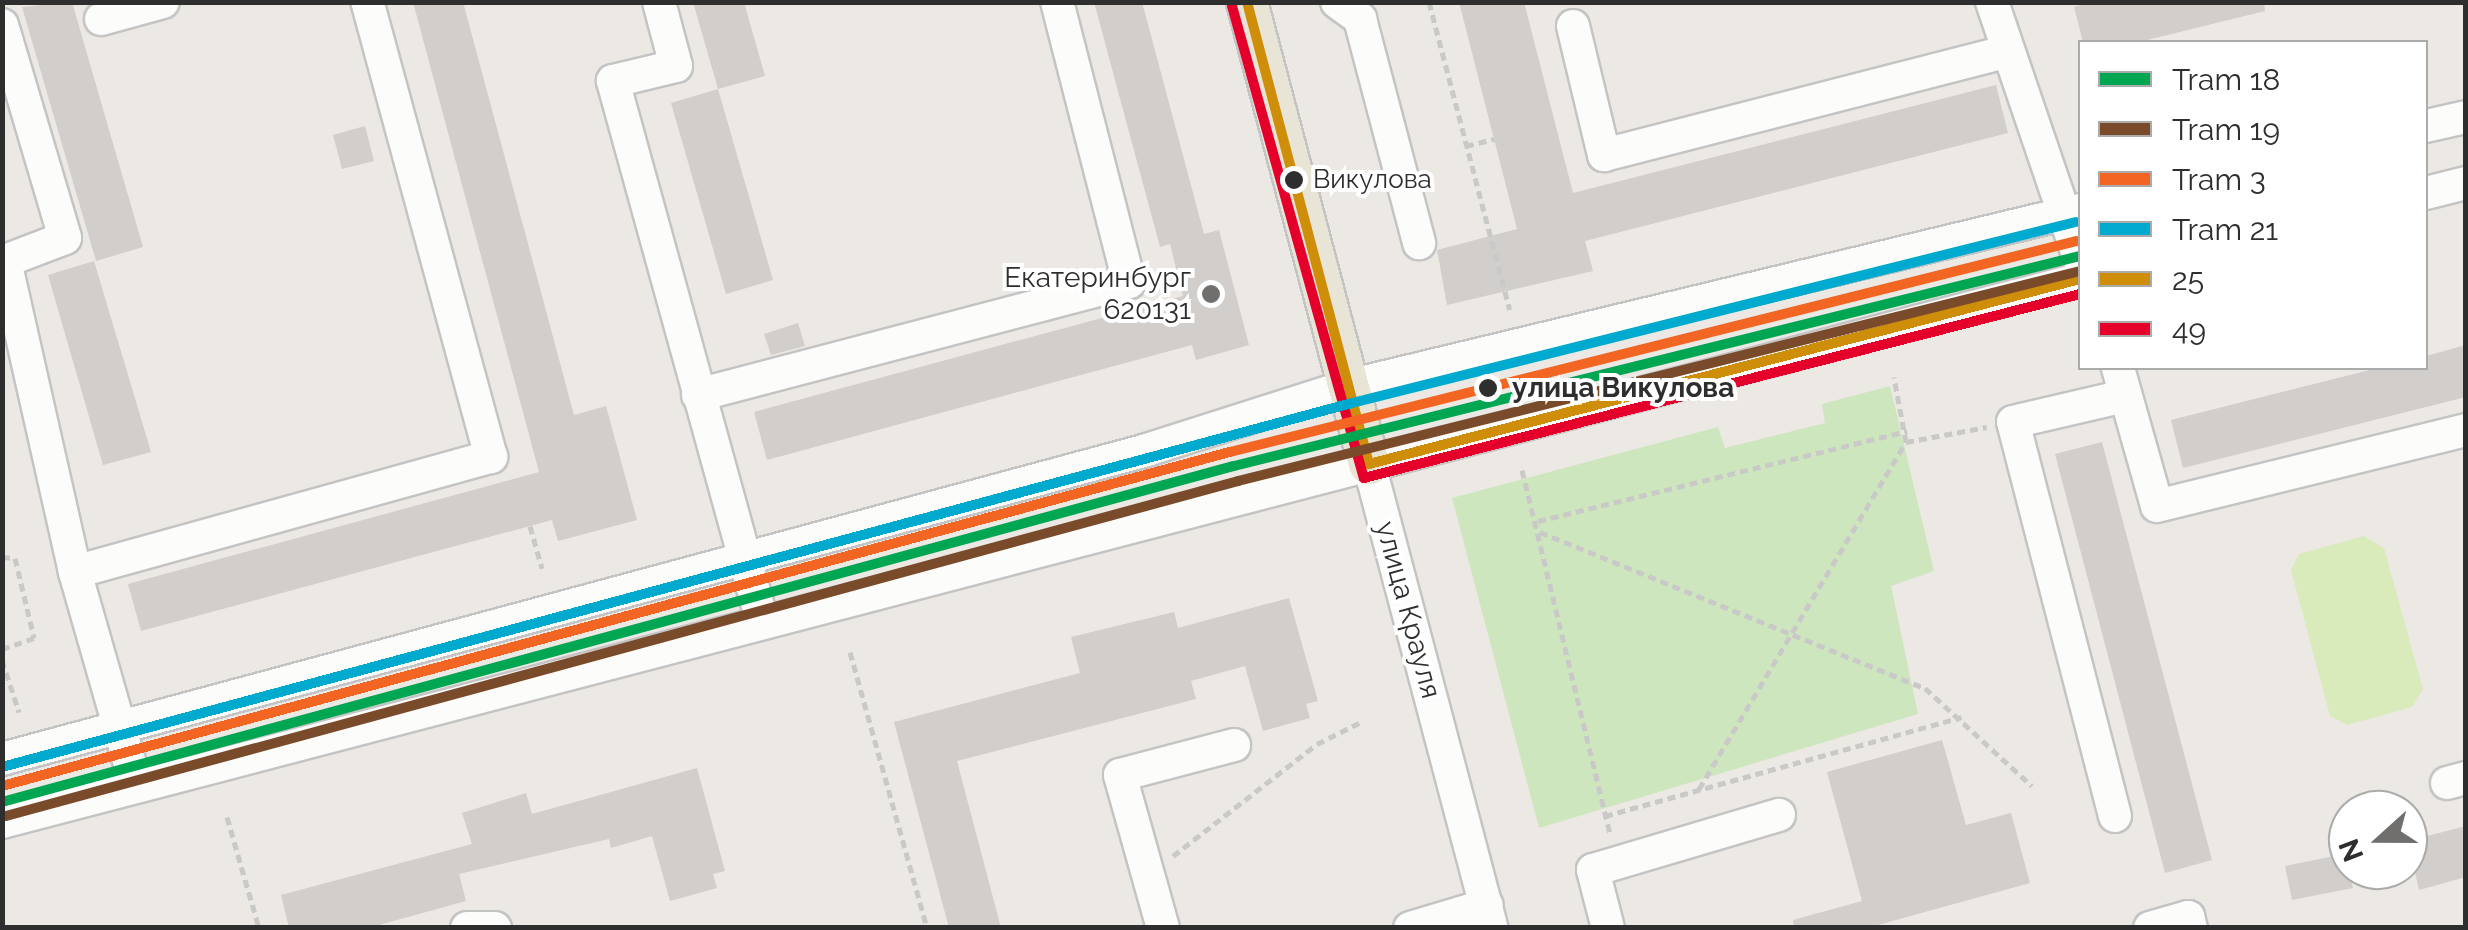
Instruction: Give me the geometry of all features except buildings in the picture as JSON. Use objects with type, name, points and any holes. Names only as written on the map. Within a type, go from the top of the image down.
[{"type":"main road","name":"улица Крауля","points":[[1256,5],[1368,464]]},
{"type":"street","points":[[101,19],[163,2]]},
{"type":"street","points":[[76,572],[491,458],[367,2]]},
{"type":"street","points":[[660,2],[676,66],[613,81],[761,618]]},
{"type":"street","points":[[698,396],[1129,282],[1057,2]]},
{"type":"street","points":[[1337,2],[1360,19],[1419,244]]},
{"type":"street","points":[[1992,3],[2004,52],[2071,212],[2078,249]]},
{"type":"street","points":[[2,26],[65,238],[5,261],[76,572],[136,786]]},
{"type":"street","points":[[1573,26],[1604,156],[2004,52]]},
{"type":"street","points":[[2428,126],[2466,116]]},
{"type":"street","points":[[2428,192],[2466,183]]},
{"type":"street","points":[[2,759],[744,560],[1348,386],[2071,212]]},
{"type":"street","points":[[2,822],[761,618],[2078,280]]},
{"type":"street","points":[[2115,816],[2014,422],[2121,382],[2157,506],[2466,430]]},
{"type":"street","name":"улица Крауля","points":[[1368,464],[1490,916]]},
{"type":"street","points":[[1163,928],[1120,775],[1234,745]]},
{"type":"street","points":[[1608,928],[1593,870],[1779,815]]},
{"type":"street","points":[[1410,928],[1490,916]]},
{"type":"street","points":[[2150,928],[2188,917],[2190,928]]},
{"type":"street","points":[[468,928],[495,928]]},
{"type":"path","points":[[1429,2],[1510,310]]},
{"type":"path","points":[[1466,146],[1494,139]]},
{"type":"path","points":[[1700,789],[1906,442],[1907,430],[1894,376]]},
{"type":"path","points":[[1906,442],[2014,422]]},
{"type":"path","points":[[1538,521],[1907,430]]},
{"type":"path","points":[[1522,470],[1538,521],[1605,816],[1962,717]]},
{"type":"path","points":[[530,526],[542,568]]},
{"type":"path","points":[[1540,532],[1925,688],[1962,717],[2032,786]]},
{"type":"path","points":[[2,557],[15,558],[34,638],[2,649]]},
{"type":"path","points":[[850,652],[927,928]]},
{"type":"path","points":[[2,660],[18,712]]},
{"type":"path","points":[[1146,869],[1361,722]]},
{"type":"path","points":[[227,817],[258,928]]},
{"type":"green space","points":[[1890,386],[1934,571],[1891,586],[1918,714],[1539,828],[1452,498],[1718,427],[1725,448],[1825,423],[1822,404]]},
{"type":"green space","points":[[2364,536],[2384,548],[2423,689],[2412,707],[2347,725],[2330,716],[2291,570],[2299,554]]},
{"type":"tram line","name":"21","points":[[2,767],[1352,403],[2076,222]]},
{"type":"tram line","name":"3","points":[[2,786],[1230,452],[2076,241]]},
{"type":"tram line","name":"18","points":[[2,802],[1234,466],[2078,256]]},
{"type":"tram line","name":"19","points":[[6,816],[1238,481],[2078,271]]},
{"type":"transit line","name":"25","points":[[1247,2],[1369,464],[2078,280]]},
{"type":"transit line","name":"49","points":[[1232,6],[1364,478],[2078,295]]},
{"type":"place","name":"Викулова","points":[[1294,180]]},
{"type":"place","name":"Екатеринбург 620131","points":[[1211,294]]},
{"type":"place","name":"улица Викулова","points":[[1488,388]]}]
